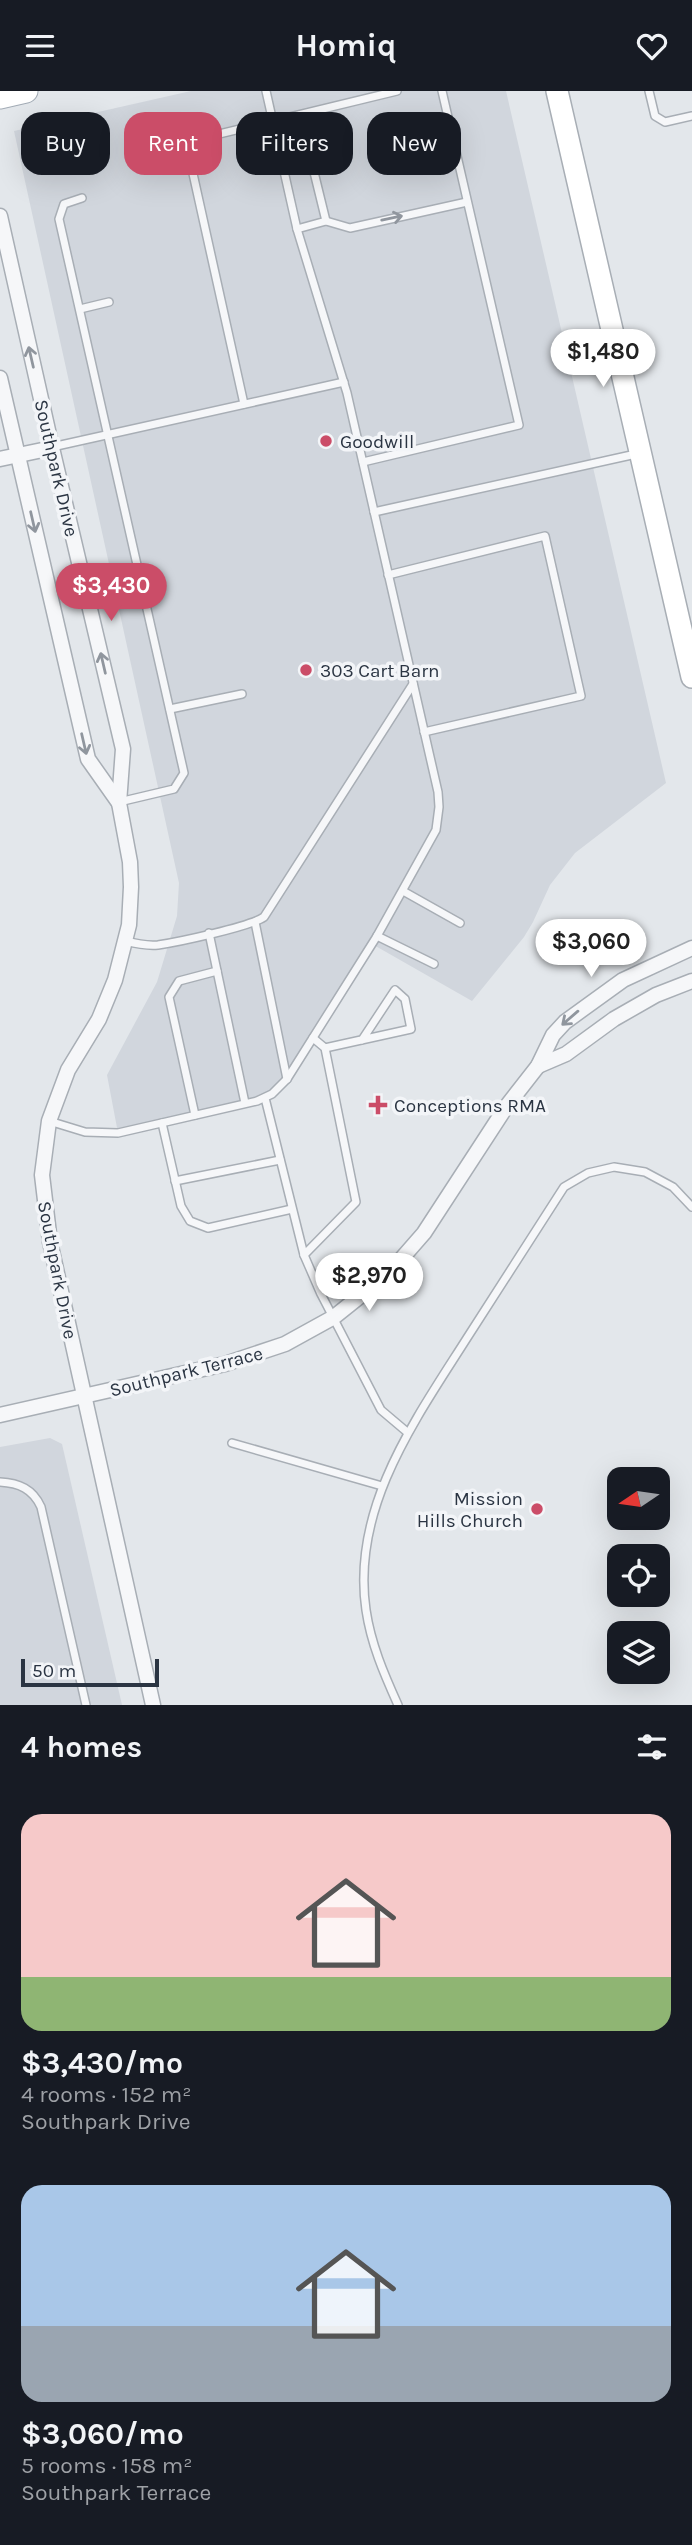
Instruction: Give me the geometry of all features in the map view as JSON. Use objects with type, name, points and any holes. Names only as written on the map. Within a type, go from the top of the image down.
[{"type":"main road","points":[[0,97],[26,91]]},
{"type":"main road","points":[[557,91],[692,677]]},
{"type":"street","name":"Southpark Drive","points":[[0,216],[123,749],[119,803],[131,887],[126,941],[109,999],[68,1070],[49,1121],[42,1175],[45,1212],[153,1705]]},
{"type":"street","name":"Southpark Drive","points":[[0,378],[88,759],[119,803]]},
{"type":"street","points":[[0,459],[52,447]]},
{"type":"street","name":"Southpark Terrace","points":[[0,1415],[204,1370],[256,1355],[308,1333],[334,1317],[389,1273],[424,1233],[506,1107],[538,1066],[553,1035],[565,1022],[600,994],[662,960],[692,948]]},
{"type":"street","name":"Southpark Terrace","points":[[538,1066],[566,1055],[614,1019],[656,995],[692,981]]},
{"type":"lane","points":[[266,91],[271,112]]},
{"type":"lane","points":[[312,112],[397,91]]},
{"type":"lane","points":[[363,462],[519,425],[442,91]]},
{"type":"lane","points":[[649,91],[655,116],[665,122],[692,116]]},
{"type":"lane","points":[[236,130],[186,142],[244,404]]},
{"type":"lane","points":[[49,1121],[85,1132],[105,1134],[245,1104],[272,1094],[287,1079],[377,936],[436,830],[438,792],[363,462],[344,382],[297,229],[285,175]]},
{"type":"lane","points":[[315,175],[326,221]]},
{"type":"lane","points":[[82,198],[64,204],[59,219],[184,773],[174,789],[119,803]]},
{"type":"lane","points":[[297,229],[326,221],[349,228],[467,202]]},
{"type":"lane","points":[[80,309],[109,302]]},
{"type":"lane","points":[[52,447],[344,382]]},
{"type":"lane","points":[[374,512],[639,453]]},
{"type":"lane","points":[[388,575],[545,536],[581,696],[424,732]]},
{"type":"lane","points":[[126,941],[143,945],[160,944],[255,922],[264,916],[413,684]]},
{"type":"lane","points":[[170,709],[242,694]]},
{"type":"lane","points":[[402,891],[460,923]]},
{"type":"lane","points":[[255,922],[287,1079]]},
{"type":"lane","points":[[209,933],[245,1104]]},
{"type":"lane","points":[[377,936],[434,964]]},
{"type":"lane","points":[[195,1115],[169,997],[178,981],[217,971]]},
{"type":"lane","points":[[325,1048],[362,1040],[411,1029],[404,999],[395,990],[362,1040]]},
{"type":"lane","points":[[304,1255],[356,1202],[325,1048],[313,1038]]},
{"type":"lane","points":[[265,1098],[304,1255],[381,1410],[407,1432]]},
{"type":"lane","points":[[162,1123],[181,1206],[190,1221],[208,1228],[292,1209]]},
{"type":"lane","points":[[175,1181],[280,1160]]},
{"type":"lane","points":[[398,1705],[376,1655],[366,1609],[365,1563],[373,1516],[382,1486],[407,1432],[564,1187],[588,1173],[614,1167],[645,1172],[673,1187],[692,1207]]},
{"type":"lane","points":[[232,1443],[382,1486]]},
{"type":"lane","points":[[0,1482],[22,1486],[31,1492],[41,1507],[86,1705]]},
{"type":"shaded area","points":[[191,91],[506,91],[666,783],[575,853],[550,885],[524,937],[472,1001],[372,944],[297,1064],[272,1094],[118,1133],[107,1075],[157,982],[177,916],[179,883],[24,175],[110,175],[110,112],[98,112]]},
{"type":"shaded area","points":[[21,129],[21,163],[14,131]]},
{"type":"shaded area","points":[[50,1438],[62,1444],[122,1705],[0,1705],[0,1447]]},
{"type":"place","name":"Goodwill","points":[[326,441]]},
{"type":"place","name":"303 Cart Barn","points":[[306,670]]},
{"type":"place","name":"Conceptions RMA","points":[[378,1105]]},
{"type":"place","name":"Mission Hills Church","points":[[537,1509]]}]
